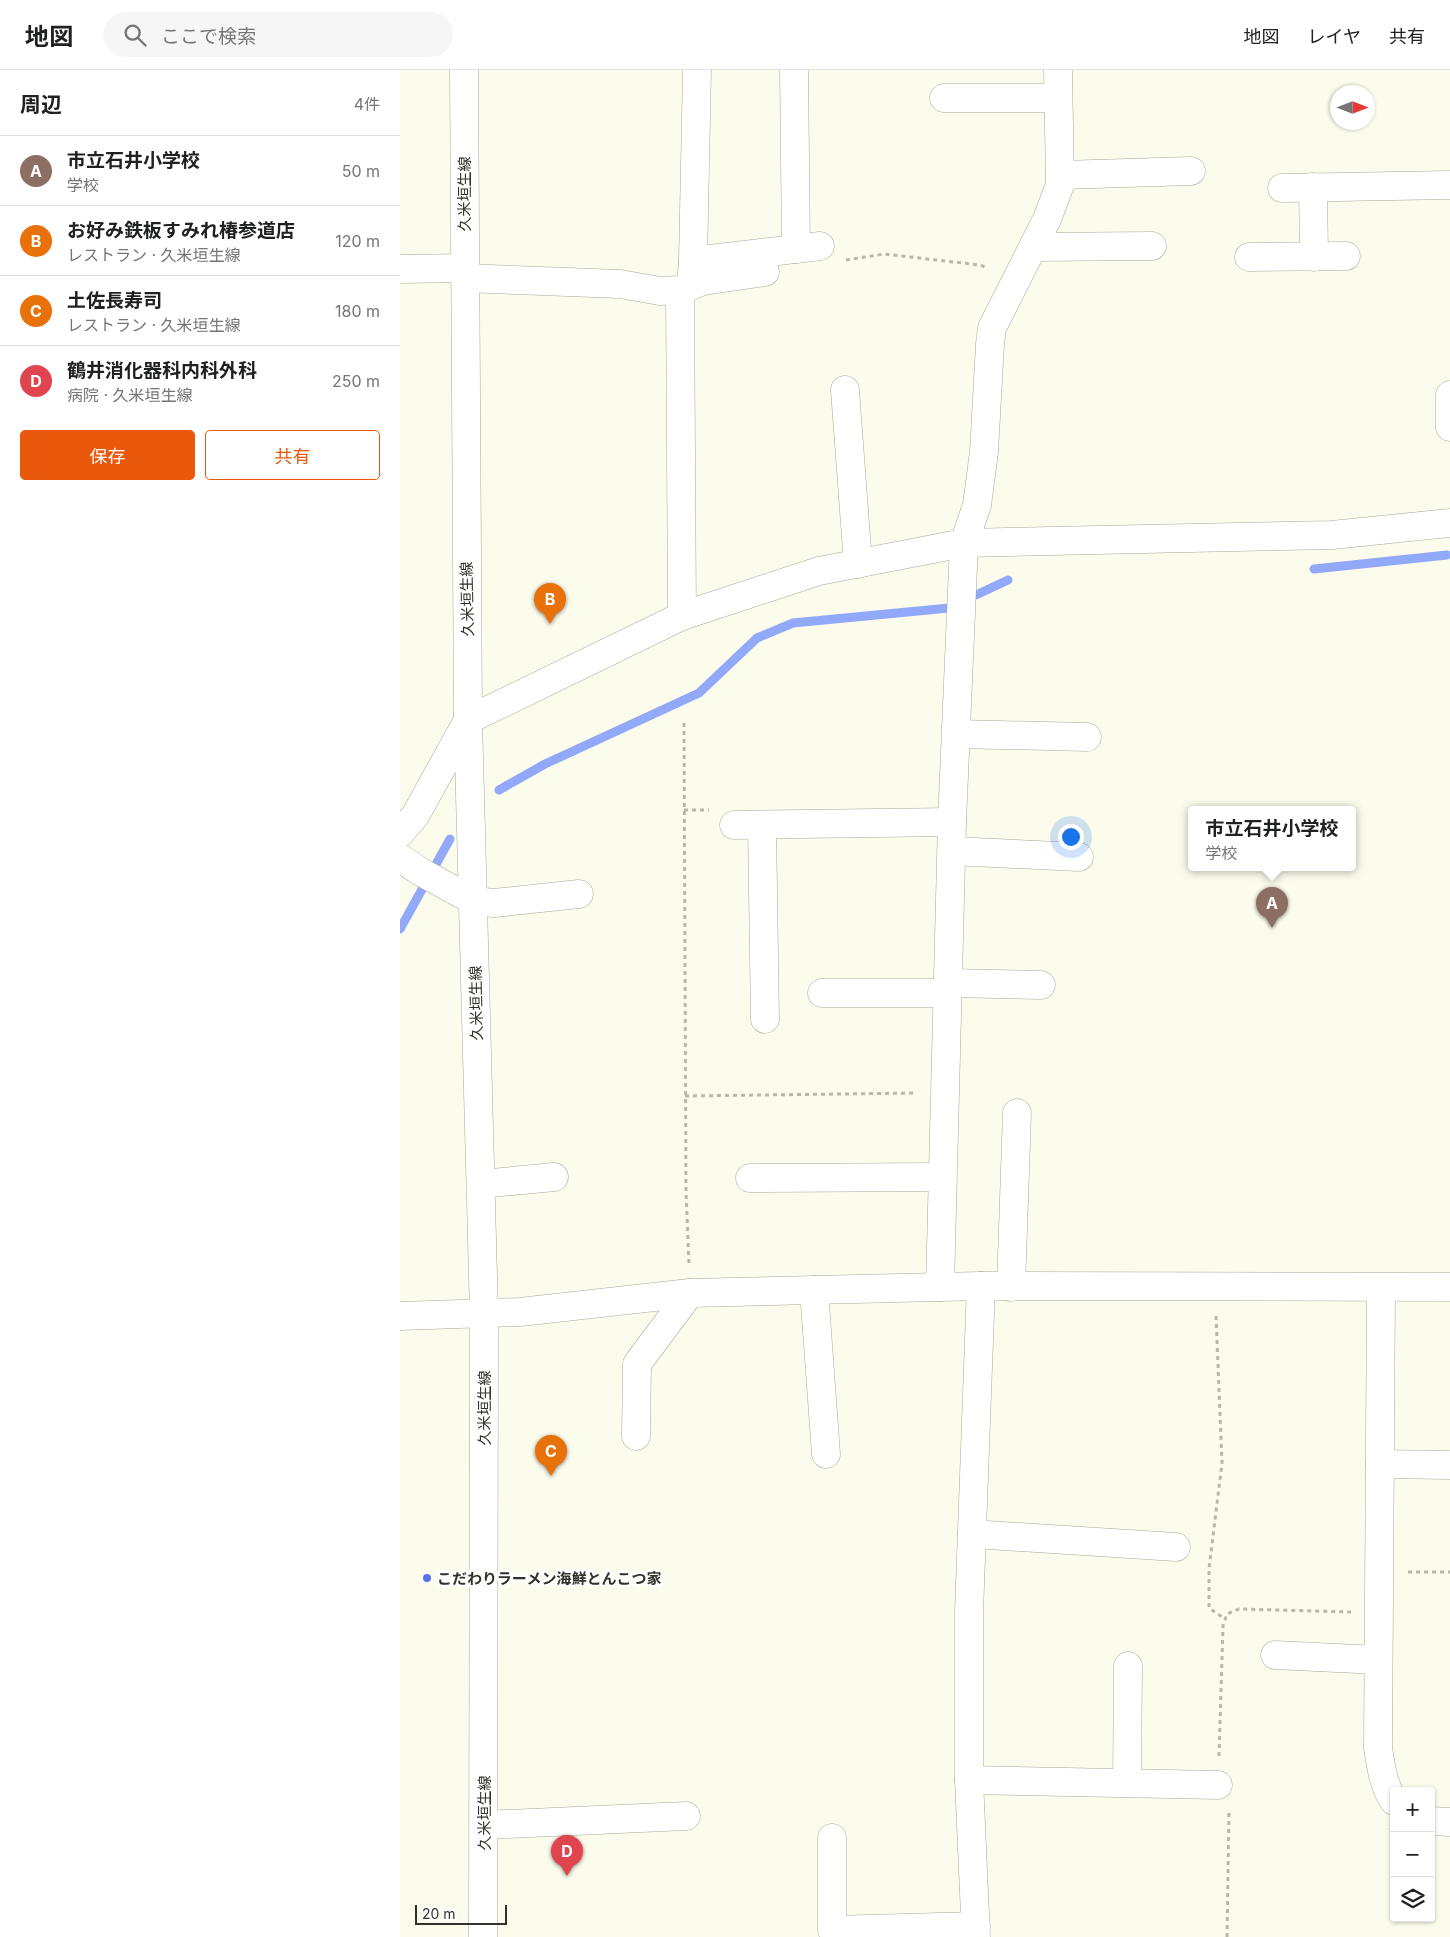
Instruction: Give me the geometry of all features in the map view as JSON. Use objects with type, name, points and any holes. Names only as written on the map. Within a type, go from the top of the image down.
[{"type":"street","name":"久米垣生線","points":[[464,70],[468,720],[484,1314],[483,1937]]},
{"type":"street","points":[[682,616],[688,279],[697,70]]},
{"type":"street","points":[[400,269],[620,284],[660,291],[688,279],[818,252],[794,70]]},
{"type":"street","points":[[940,1287],[952,822],[964,543],[977,505],[984,452],[992,328],[1057,195],[1061,175],[1058,70]]},
{"type":"street","points":[[944,98],[1058,98]]},
{"type":"street","points":[[1061,175],[1191,171]]},
{"type":"street","points":[[1282,188],[1450,185]]},
{"type":"street","points":[[1313,187],[1314,256]]},
{"type":"street","points":[[1033,247],[1152,246]]},
{"type":"street","points":[[1249,257],[1346,256]]},
{"type":"street","points":[[688,279],[703,281],[765,272]]},
{"type":"street","points":[[845,390],[858,564]]},
{"type":"street","points":[[1450,395],[1450,427]]},
{"type":"street","points":[[400,833],[415,816],[468,720],[682,616],[819,571],[964,543],[1332,535],[1450,524]]},
{"type":"street","points":[[957,734],[1087,738]]},
{"type":"street","points":[[734,825],[952,822]]},
{"type":"street","points":[[762,826],[765,1019]]},
{"type":"street","points":[[952,851],[1079,856]]},
{"type":"street","points":[[420,871],[474,901],[494,903],[579,894]]},
{"type":"street","points":[[822,993],[1041,985]]},
{"type":"street","points":[[1011,1287],[1017,1112]]},
{"type":"street","points":[[481,1184],[554,1176]]},
{"type":"street","points":[[750,1178],[942,1177]]},
{"type":"street","points":[[832,1838],[832,1930],[976,1931],[970,1780],[970,1612],[981,1286]]},
{"type":"street","points":[[400,1316],[520,1312],[690,1294],[814,1290],[981,1286],[1214,1288],[1450,1287]]},
{"type":"street","points":[[1382,1288],[1378,1748],[1386,1785],[1390,1793]]},
{"type":"street","points":[[814,1290],[826,1454]]},
{"type":"street","points":[[636,1436],[637,1364],[690,1294]]},
{"type":"street","points":[[1380,1464],[1450,1465]]},
{"type":"street","points":[[972,1534],[1176,1547]]},
{"type":"street","points":[[1275,1655],[1378,1660]]},
{"type":"street","points":[[1127,1782],[1128,1666]]},
{"type":"street","points":[[970,1780],[1218,1785]]},
{"type":"street","points":[[484,1825],[686,1816]]},
{"type":"street","points":[[1435,1821],[1450,1822]]},
{"type":"path","points":[[818,252],[884,254],[980,265],[1017,279]]},
{"type":"path","points":[[684,723],[685,1096],[690,1294]]},
{"type":"path","points":[[685,1096],[945,1093]]},
{"type":"path","points":[[1214,1288],[1222,1463],[1209,1569],[1209,1608],[1224,1619]]},
{"type":"path","points":[[1380,1572],[1450,1572]]},
{"type":"path","points":[[1227,1937],[1229,1801],[1218,1785],[1222,1626],[1224,1619],[1227,1614],[1239,1609],[1379,1612]]},
{"type":"waterway","points":[[1314,569],[1447,555]]},
{"type":"waterway","points":[[976,595],[1008,580]]},
{"type":"waterway","points":[[499,790],[545,764],[699,693],[757,638],[793,623],[949,608]]},
{"type":"waterway","points":[[400,929],[450,839]]},
{"type":"place","name":"お好み鉄板すみれ椿参道店","points":[[550,624]]},
{"type":"place","name":"市立石井小学校","points":[[1272,928]]},
{"type":"place","name":"土佐長寿司","points":[[551,1476]]},
{"type":"place","name":"こだわりラーメン海鮮とんこつ家","points":[[427,1578]]},
{"type":"place","name":"鶴井消化器科内科外科","points":[[567,1876]]}]
